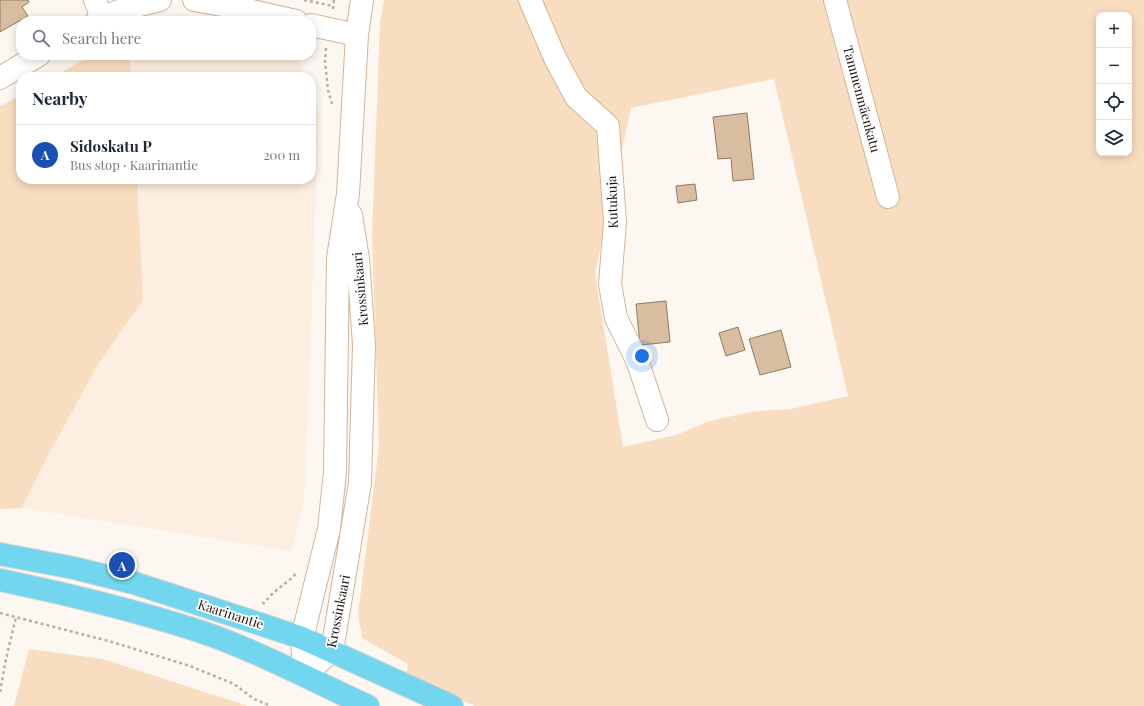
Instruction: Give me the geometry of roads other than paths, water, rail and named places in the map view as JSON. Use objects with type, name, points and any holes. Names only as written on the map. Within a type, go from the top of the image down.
[{"type":"main road","name":"Kaarinantie","points":[[0,554],[46,562],[134,583],[302,638],[452,706]]},
{"type":"main road","name":"Kaarinantie","points":[[0,580],[69,595],[200,631],[304,675],[368,706]]},
{"type":"street","points":[[98,13],[160,0]]},
{"type":"street","points":[[194,0],[274,16]]},
{"type":"street","name":"Krossinkaari","points":[[304,675],[302,638],[329,529],[335,472],[338,258],[348,194],[357,35],[362,0]]},
{"type":"street","name":"Kutukuja","points":[[530,0],[555,58],[576,97],[608,126],[615,222],[610,284],[616,318],[637,360],[657,420]]},
{"type":"street","name":"Tammenmäenkatu","points":[[835,0],[888,197]]},
{"type":"street","points":[[316,26],[357,35]]},
{"type":"street","points":[[0,78],[31,60]]},
{"type":"street","name":"Krossinkaari","points":[[304,675],[332,652],[360,475],[364,345],[358,259],[348,194]]},
{"type":"place","name":"Sidoskatu P","points":[[122,565]]}]
